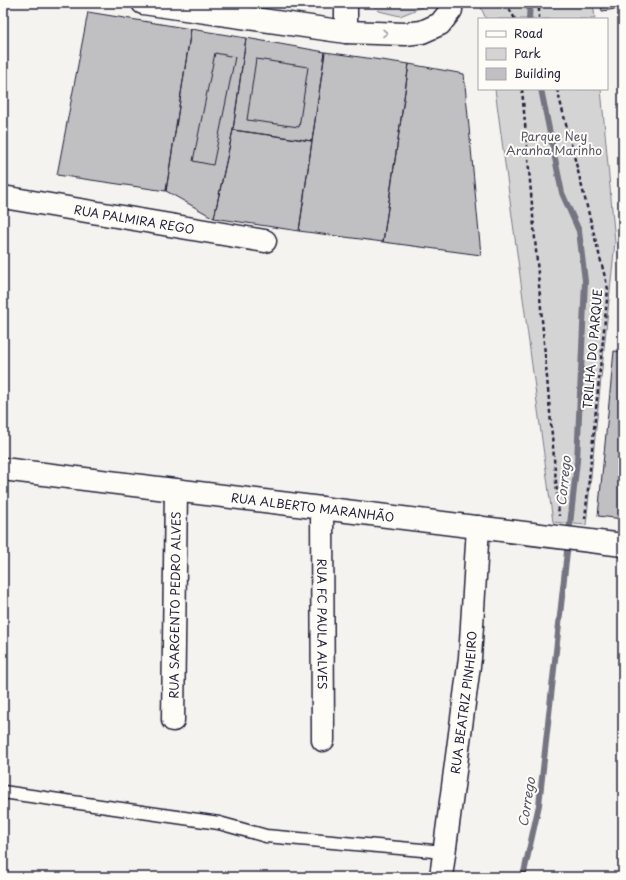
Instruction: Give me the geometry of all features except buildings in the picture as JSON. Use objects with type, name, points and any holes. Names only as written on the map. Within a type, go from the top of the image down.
[{"type":"street","points":[[143,3],[346,32],[405,34],[422,32],[440,24],[451,10],[451,3]]},
{"type":"street","points":[[346,3],[346,32]]},
{"type":"street","name":"RUA PALMIRA REGO","points":[[3,196],[265,241]]},
{"type":"street","name":"RUA ALBERTO MARANHÃO","points":[[3,469],[547,535],[586,530],[623,545]]},
{"type":"street","name":"RUA SARGENTO PEDRO ALVES","points":[[174,720],[176,490]]},
{"type":"street","name":"RUA FC PAULA ALVES","points":[[322,508],[322,740]]},
{"type":"street","name":"RUA BEATRIZ PINHEIRO","points":[[441,877],[470,658],[478,527]]},
{"type":"lane","points":[[3,792],[219,822],[266,836],[444,852]]},
{"type":"path","points":[[506,3],[514,18]]},
{"type":"path","points":[[539,3],[539,18]]},
{"type":"path","points":[[522,90],[559,516]]},
{"type":"path","name":"TRILHA DO PARQUE","points":[[557,90],[608,289],[586,530]]},
{"type":"green space","points":[[319,3],[319,7],[296,4]]},
{"type":"green space","points":[[371,3],[424,3],[422,7],[400,16],[379,11]]},
{"type":"green space","points":[[479,3],[593,3],[595,18],[486,18]]},
{"type":"green space","name":"Parque Ney Aranha Marinho","points":[[495,90],[601,90],[615,242],[586,525],[553,522]]},
{"type":"waterway","name":"Corrego","points":[[529,18],[530,3]]},
{"type":"waterway","name":"Corrego","points":[[523,877],[539,805],[577,461],[585,281],[579,231],[562,193],[541,90]]}]
